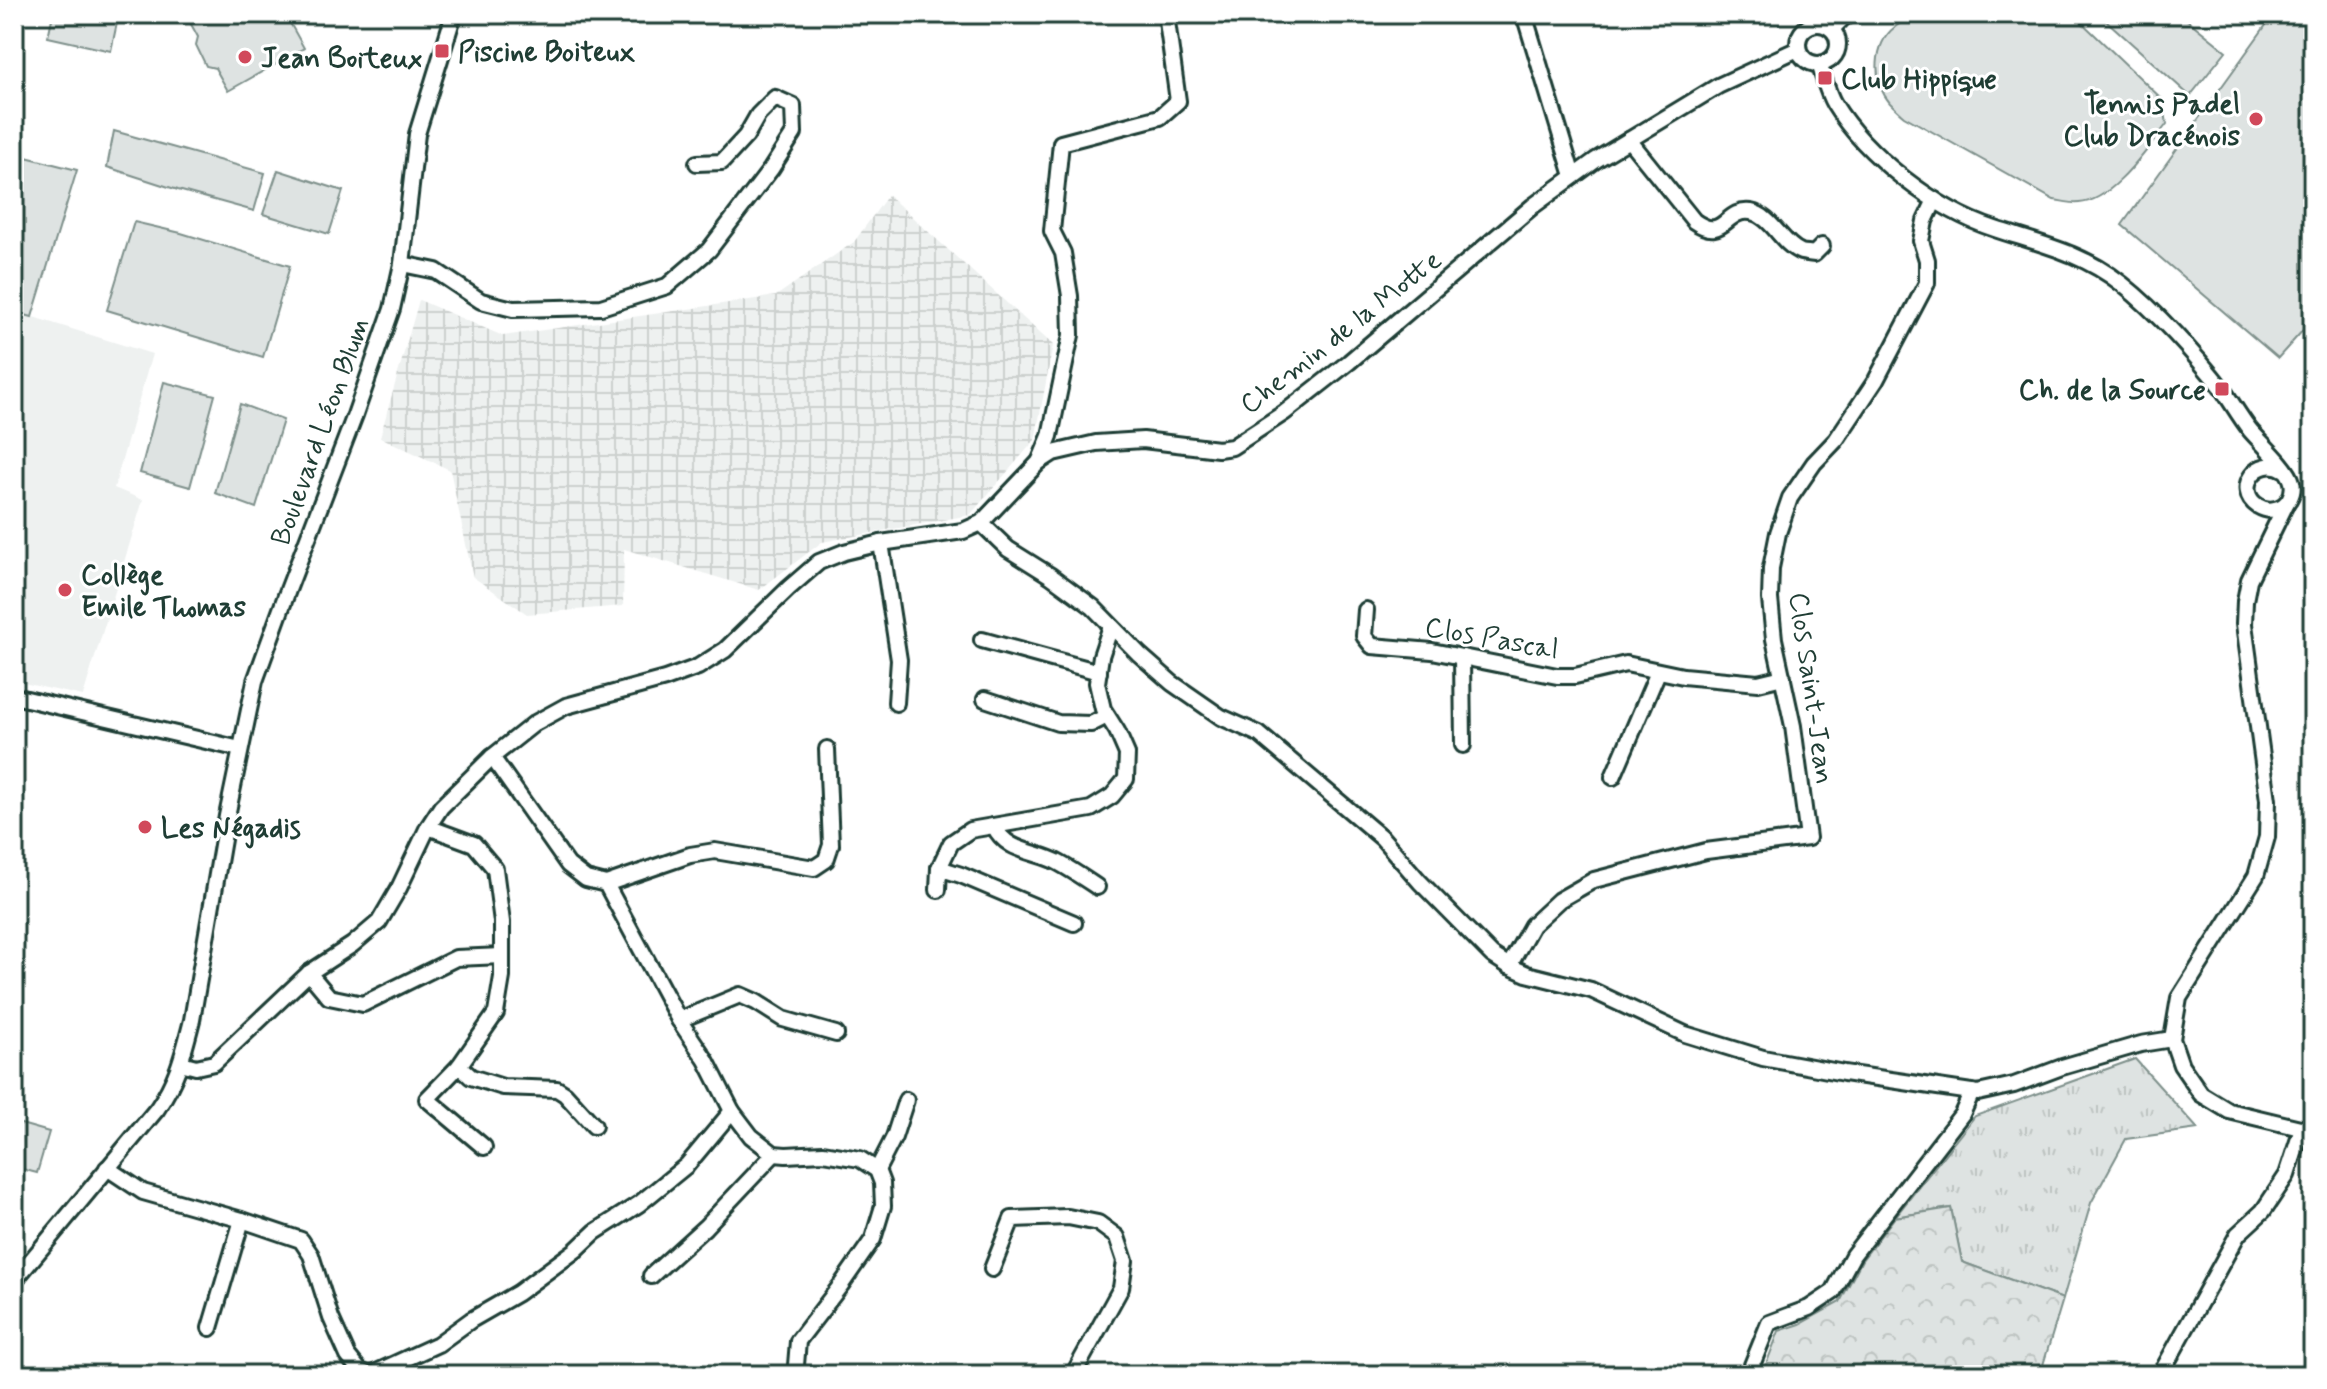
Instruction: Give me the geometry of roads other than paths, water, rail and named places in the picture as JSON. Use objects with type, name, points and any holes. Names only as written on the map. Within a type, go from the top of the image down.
[{"type":"street","name":"Boulevard Léon Blum","points":[[14,1281],[157,1109],[172,1086],[181,1063],[192,1020],[255,681],[392,309],[402,264],[417,134],[454,14]]},
{"type":"street","points":[[1039,462],[1050,436],[1071,335],[1070,296],[1063,253],[1052,231],[1061,143],[1160,117],[1178,101],[1166,14]]},
{"type":"street","points":[[1524,14],[1573,176]]},
{"type":"street","points":[[1832,29],[1850,14]]},
{"type":"street","points":[[1804,20],[1832,29],[1838,48],[1831,59],[1819,64],[1806,60],[1798,49],[1797,40],[1804,20]]},
{"type":"street","name":"Chemin de la Motte","points":[[981,523],[1039,462],[1053,453],[1083,446],[1143,440],[1218,449],[1232,447],[1284,413],[1349,362],[1511,224],[1573,176],[1718,86],[1798,49]]},
{"type":"street","points":[[1819,64],[1833,102],[1853,130],[1881,158],[1935,200],[1974,222],[2064,250],[2121,283],[2157,315],[2213,378],[2293,483],[2291,497],[2249,580],[2244,624],[2268,800],[2267,837],[2256,876],[2179,998],[2172,1039],[2181,1065],[2201,1094],[2229,1111],[2308,1130],[2287,1175],[2263,1211],[2238,1234],[2160,1375]]},
{"type":"street","points":[[402,264],[436,271],[481,301],[513,309],[601,307],[667,286],[709,250],[771,169],[794,133],[793,106],[775,98],[722,162],[697,163]]},
{"type":"street","points":[[1629,140],[1694,221],[1705,229],[1717,229],[1730,218],[1748,211],[1760,215],[1798,251],[1814,254],[1822,246]]},
{"type":"street","name":"Clos Saint-Jean","points":[[1509,966],[1532,925],[1559,900],[1594,880],[1706,851],[1808,838],[1793,726],[1774,639],[1771,568],[1778,533],[1790,498],[1814,463],[1836,440],[1876,380],[1927,283],[1927,260],[1921,241],[1925,221],[1935,200]]},
{"type":"street","points":[[2250,429],[2255,450],[2249,495],[2264,518],[2268,541]]},
{"type":"street","points":[[2254,472],[2271,465],[2285,470]]},
{"type":"street","points":[[2259,507],[2273,510],[2286,503]]},
{"type":"street","points":[[181,1063],[196,1067],[214,1063],[309,973],[352,945],[379,922],[441,807],[492,757],[535,723],[566,706],[698,667],[725,650],[819,562],[881,543],[963,531],[981,523],[1008,549],[1093,607],[1172,683],[1221,717],[1259,734],[1382,838],[1420,882],[1492,955],[1527,974],[1591,990],[1685,1034],[1763,1058],[1978,1093],[2014,1085],[2141,1044],[2172,1039]]},
{"type":"street","points":[[881,543],[899,660],[896,703]]},
{"type":"street","name":"Clos Pascal","points":[[1366,610],[1364,636],[1372,646],[1432,651],[1557,676],[1575,676],[1626,664],[1658,672],[1758,683],[1783,677]]},
{"type":"street","points":[[938,890],[939,868],[951,843],[970,830],[1091,809],[1112,796],[1126,779],[1127,754],[1103,709],[1097,683],[1101,656],[1111,626]]},
{"type":"street","points":[[982,640],[1099,672]]},
{"type":"street","points":[[1462,657],[1463,745]]},
{"type":"street","points":[[1613,777],[1658,672]]},
{"type":"street","points":[[14,696],[240,749]]},
{"type":"street","points":[[985,699],[1058,723],[1091,724],[1107,716]]},
{"type":"street","points":[[492,757],[568,865],[586,879],[606,884],[690,855],[715,851],[814,868],[826,860],[831,845],[827,749]]},
{"type":"street","points":[[994,826],[999,836],[1011,846],[1057,862],[1097,887]]},
{"type":"street","points":[[428,827],[474,844],[495,869],[502,922],[502,977],[496,1013],[459,1066],[427,1099],[484,1147]]},
{"type":"street","points":[[939,868],[1074,923]]},
{"type":"street","points":[[606,884],[679,1020],[706,1060],[732,1111],[751,1136],[774,1154],[823,1153],[860,1159],[877,1170],[882,1183],[883,1206],[873,1239],[798,1341],[796,1365],[799,1375]]},
{"type":"street","points":[[309,973],[329,997],[363,1004],[456,958],[502,956]]},
{"type":"street","points":[[679,1020],[740,995],[783,1019],[836,1034]]},
{"type":"street","points":[[459,1066],[471,1077],[503,1087],[557,1089],[594,1126]]},
{"type":"street","points":[[1748,1375],[1769,1323],[1809,1308],[1833,1292],[1853,1255],[1962,1114],[1972,1092]]},
{"type":"street","points":[[877,1170],[894,1137],[906,1100]]},
{"type":"street","points":[[107,1168],[143,1192],[301,1240],[311,1255],[331,1318],[348,1356],[360,1371],[370,1375],[438,1344],[471,1320],[518,1293],[687,1165],[732,1111]]},
{"type":"street","points":[[651,1276],[705,1227],[774,1154]]},
{"type":"street","points":[[992,1269],[1012,1219],[1068,1217],[1098,1223],[1117,1237],[1125,1261],[1121,1288],[1073,1375]]},
{"type":"street","points":[[210,1328],[242,1220]]},
{"type":"place","name":"Piscine Boiteux","points":[[442,51]]},
{"type":"place","name":"Jean Boiteux","points":[[245,57]]},
{"type":"place","name":"Club Hippique","points":[[1825,78]]},
{"type":"place","name":"Tennis Padel Club Dracénois","points":[[2256,119]]},
{"type":"place","name":"Ch. de la Source","points":[[2222,389]]},
{"type":"place","name":"Collège Emile Thomas","points":[[65,590]]},
{"type":"place","name":"Les Négadis","points":[[145,827]]}]
